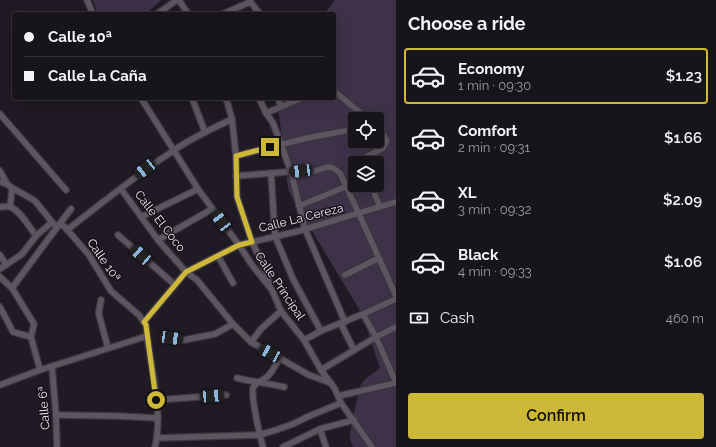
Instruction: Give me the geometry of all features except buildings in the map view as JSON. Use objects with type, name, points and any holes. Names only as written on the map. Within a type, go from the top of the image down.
[{"type":"street","points":[[87,0],[92,12]]},
{"type":"street","points":[[161,12],[178,0],[187,12]]},
{"type":"street","points":[[227,12],[249,1],[258,12]]},
{"type":"street","points":[[336,92],[359,112]]},
{"type":"street","name":"Calle Principal","points":[[142,100],[198,189],[252,265],[272,290],[281,311],[304,340],[321,370],[335,389],[341,403],[372,447]]},
{"type":"street","points":[[193,100],[205,132]]},
{"type":"street","points":[[227,100],[232,119],[236,156],[237,197],[252,242],[265,269],[272,290]]},
{"type":"street","points":[[260,100],[266,114],[273,123],[281,144],[291,172],[305,229],[354,350]]},
{"type":"street","points":[[279,100],[281,107]]},
{"type":"street","points":[[266,114],[297,100]]},
{"type":"street","points":[[0,114],[66,190]]},
{"type":"street","points":[[67,230],[145,169],[205,132],[232,119]]},
{"type":"street","points":[[236,156],[307,138],[348,130]]},
{"type":"street","points":[[384,136],[387,141],[384,146]]},
{"type":"street","points":[[368,156],[383,148]]},
{"type":"street","points":[[236,176],[315,171],[327,167],[333,168],[340,174],[396,298],[364,314],[304,340]]},
{"type":"street","points":[[0,171],[7,184]]},
{"type":"street","points":[[271,173],[276,236],[293,279],[321,332]]},
{"type":"street","points":[[0,182],[7,184]]},
{"type":"street","name":"Calle 10ª","points":[[7,184],[34,201],[55,225],[64,226],[89,255],[111,291],[144,322]]},
{"type":"street","points":[[299,206],[346,187]]},
{"type":"street","points":[[10,207],[12,188]]},
{"type":"street","name":"Calle El Coco","points":[[120,189],[158,240],[186,272],[197,280],[233,324],[251,342],[309,375],[331,383]]},
{"type":"street","points":[[141,217],[198,189]]},
{"type":"street","points":[[374,192],[380,207]]},
{"type":"street","name":"Calle La Cereza","points":[[144,322],[186,272],[239,245],[299,231],[396,202]]},
{"type":"street","points":[[0,207],[10,207],[16,210],[36,236]]},
{"type":"street","points":[[12,288],[71,209]]},
{"type":"street","points":[[158,240],[212,209]]},
{"type":"street","points":[[0,269],[22,254],[36,236],[52,222]]},
{"type":"street","points":[[118,235],[175,285]]},
{"type":"street","points":[[0,255],[6,265]]},
{"type":"street","points":[[218,256],[233,284]]},
{"type":"street","points":[[345,275],[379,258]]},
{"type":"street","points":[[0,277],[12,288],[34,324],[31,337],[40,370]]},
{"type":"street","points":[[101,300],[99,316],[108,348]]},
{"type":"street","points":[[0,307],[13,332],[31,337]]},
{"type":"street","points":[[251,342],[261,329],[281,311]]},
{"type":"street","points":[[338,396],[396,383],[376,337],[364,314]]},
{"type":"street","points":[[144,322],[146,325],[150,348],[158,418],[155,447]]},
{"type":"street","points":[[171,338],[184,340],[215,334],[233,324]]},
{"type":"street","points":[[321,370],[376,337],[396,327]]},
{"type":"street","points":[[0,385],[40,370],[147,336]]},
{"type":"street","points":[[262,447],[253,389],[257,382],[268,377],[280,359]]},
{"type":"street","name":"Calle 6ª","points":[[52,367],[57,447]]},
{"type":"street","points":[[237,378],[284,387]]},
{"type":"street","points":[[156,400],[226,395]]},
{"type":"street","points":[[157,438],[259,435],[293,424],[341,403]]},
{"type":"street","points":[[56,415],[158,418]]},
{"type":"street","points":[[286,446],[320,429],[354,420]]},
{"type":"street","points":[[320,429],[326,447]]},
{"type":"shaded area","points":[[93,0],[161,0],[148,12],[97,12]]},
{"type":"shaded area","points":[[335,0],[396,0],[396,447],[353,447],[350,434],[359,388],[364,380],[380,368],[362,314],[291,196],[288,188],[277,100],[336,100],[336,12],[326,12]]},
{"type":"route","points":[[156,400],[150,348],[146,325],[144,322],[186,272],[239,245],[252,242],[237,197],[236,156],[270,147]]}]
